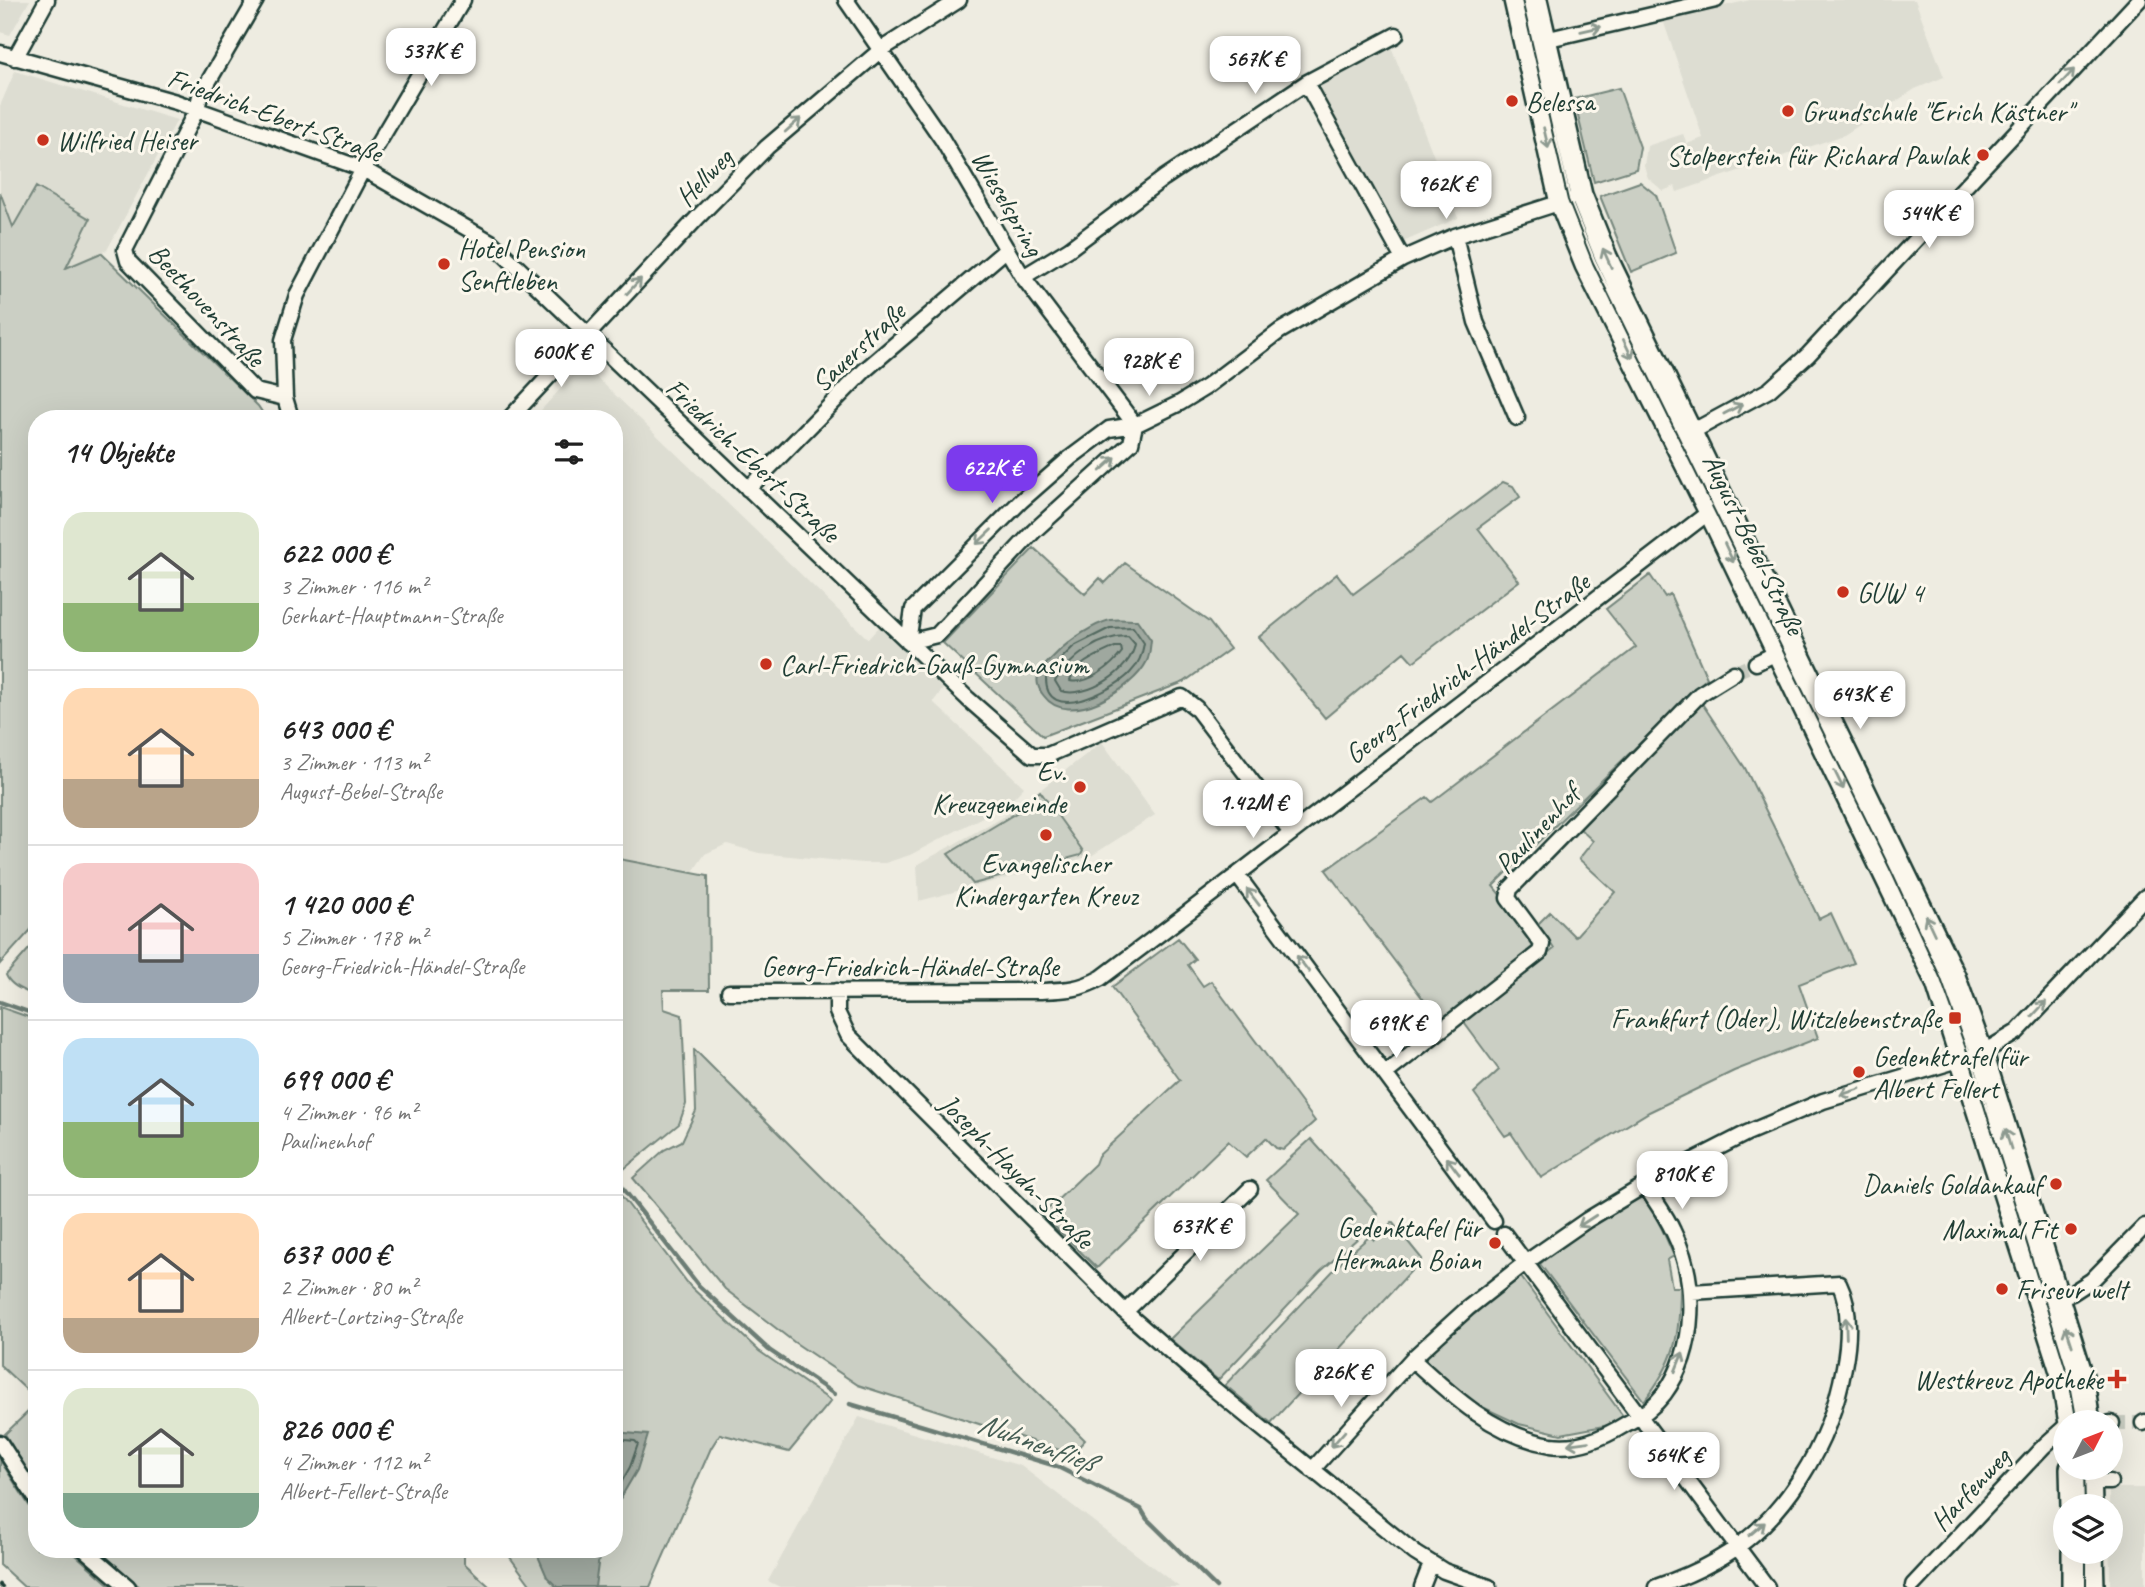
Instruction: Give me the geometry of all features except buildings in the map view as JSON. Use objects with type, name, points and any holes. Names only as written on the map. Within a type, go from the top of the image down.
[{"type":"street","points":[[15,58],[47,0]]},
{"type":"street","name":"Beethovenstraße","points":[[256,0],[200,96],[197,110],[125,250],[128,261],[255,391],[285,398]]},
{"type":"street","points":[[289,410],[285,398],[283,340],[297,295],[363,169],[463,0]]},
{"type":"street","name":"Wieselspring","points":[[846,0],[943,139],[1023,277],[1135,425]]},
{"type":"street","name":"Hellweg","points":[[518,410],[759,155],[882,49],[959,0]]},
{"type":"street","name":"August-Bebel-Straße","points":[[1515,0],[1535,42],[1586,265],[1673,442],[1717,506]]},
{"type":"street","name":"August-Bebel-Straße","points":[[1535,42],[1536,0]]},
{"type":"street","points":[[1535,42],[1716,0]]},
{"type":"street","points":[[1673,442],[1769,390],[1808,355],[2139,0]]},
{"type":"street","points":[[1023,277],[1069,249],[1164,178],[1306,83],[1396,35]]},
{"type":"street","name":"Friedrich-Ebert-Straße","points":[[0,53],[176,102],[363,169],[491,242],[968,699],[1032,755],[1048,755],[1182,697],[1196,708],[1291,833]]},
{"type":"street","points":[[1306,83],[1403,260]]},
{"type":"street","points":[[1135,425],[1131,443],[1034,530],[937,635],[908,642],[913,609],[1021,501],[1070,458],[1109,429],[1135,425],[1206,387],[1280,331],[1403,260],[1455,236],[1571,199]]},
{"type":"street","name":"August-Bebel-Straße","points":[[1571,199],[1606,257],[1692,432],[1717,506],[1786,649],[1954,976],[1972,1056],[2047,1301],[2068,1410]]},
{"type":"street","points":[[1455,236],[1476,322],[1517,418]]},
{"type":"street","name":"Sauerstraße","points":[[748,489],[865,370],[1007,249]]},
{"type":"street","name":"Georg-Friedrich-Händel-Straße","points":[[729,992],[1074,990],[1101,978],[1717,506]]},
{"type":"street","points":[[1756,663],[1786,649]]},
{"type":"street","name":"Paulinenhof","points":[[1385,1074],[1540,952],[1542,944],[1508,898],[1510,889],[1700,694],[1734,673]]},
{"type":"street","points":[[1237,875],[1494,1221]]},
{"type":"street","points":[[1311,1469],[1412,1359],[1468,1308],[1525,1263],[1587,1220],[1645,1185],[1747,1133],[1823,1101],[1972,1056],[2017,1032],[2145,897]]},
{"type":"street","name":"Joseph-Haydn-Straße","points":[[837,991],[837,1012],[848,1035],[1125,1312],[1391,1535],[1444,1571],[1489,1587]]},
{"type":"street","points":[[1412,1359],[1455,1399],[1484,1419],[1507,1432],[1552,1445],[1601,1439],[1640,1417],[1664,1394],[1681,1361],[1688,1332],[1691,1292],[1674,1232],[1645,1185]]},
{"type":"street","points":[[1125,1312],[1250,1189]]},
{"type":"street","points":[[2047,1301],[2072,1293],[2092,1280],[2145,1226]]},
{"type":"street","points":[[1504,1234],[1767,1587]]},
{"type":"street","points":[[1656,1587],[1716,1561],[1767,1520],[1803,1475],[1828,1427],[1841,1387],[1847,1350],[1845,1296],[1839,1283],[1691,1292]]},
{"type":"street","name":"August-Bebel-Straße","points":[[2047,1301],[2083,1379],[2087,1410]]},
{"type":"street","name":"Harfenweg","points":[[1913,1586],[2053,1438]]},
{"type":"street","points":[[0,1443],[28,1486]]},
{"type":"street","points":[[94,1558],[128,1587]]},
{"type":"street","points":[[1422,1587],[1431,1564]]},
{"type":"street","points":[[2073,1564],[2073,1587]]},
{"type":"street","points":[[2092,1564],[2093,1587]]},
{"type":"shaded area","points":[[0,0],[30,0],[10,35],[0,32]]},
{"type":"shaded area","name":"Grundschule \"Erich Kästner\"","points":[[1750,0],[1915,0],[1944,77],[1915,89],[1844,135],[1677,192],[1675,186],[1663,191],[1648,178],[1644,166],[1647,146],[1683,134],[1687,144],[1703,138],[1663,20]]},
{"type":"shaded area","points":[[1390,44],[1458,218],[1403,242],[1316,85]]},
{"type":"shaded area","points":[[15,71],[177,120],[107,250],[66,268],[13,228],[0,192],[0,106]]},
{"type":"shaded area","points":[[1619,88],[1640,147],[1636,169],[1594,182],[1574,99]]},
{"type":"shaded area","points":[[1640,182],[1656,195],[1676,253],[1631,272],[1600,196]]},
{"type":"shaded area","points":[[36,187],[90,219],[66,268],[101,253],[261,410],[28,410],[28,933],[0,964],[0,192],[13,227]]},
{"type":"shaded area","name":"Carl-Friedrich-Gauß-Gymnasium","points":[[583,364],[868,639],[879,627],[943,689],[933,702],[1024,787],[1009,803],[910,855],[885,863],[759,853],[727,844],[705,854],[692,873],[623,860],[623,410],[541,410]]},
{"type":"shaded area","points":[[1503,482],[1513,486],[1520,497],[1478,528],[1519,581],[1413,662],[1404,652],[1325,718],[1259,637],[1337,574],[1353,594]]},
{"type":"shaded area","points":[[1034,548],[1085,594],[1100,578],[1105,583],[1125,563],[1209,622],[1230,649],[1184,682],[1043,736],[943,643]]},
{"type":"shaded area","points":[[1650,575],[1665,597],[1670,594],[1707,678],[1493,886],[1538,942],[1536,951],[1442,1024],[1326,870],[1427,797],[1432,802],[1636,647],[1606,609]]},
{"type":"shaded area","points":[[1701,702],[1745,768],[1819,919],[1831,913],[1854,963],[1799,984],[1818,1038],[1734,1071],[1649,1112],[1541,1178],[1511,1133],[1505,1136],[1474,1093],[1499,1070],[1462,1020],[1554,949],[1538,924],[1550,912],[1575,937],[1615,892],[1579,859],[1593,841],[1578,827]]},
{"type":"shaded area","name":"Evangelischer Kindergarten Kreuz","points":[[1102,742],[1155,815],[1091,856],[919,901],[917,865],[1013,811]]},
{"type":"shaded area","points":[[1040,791],[1083,851],[1081,855],[973,884],[948,854],[1016,813]]},
{"type":"shaded area","points":[[623,860],[708,876],[709,990],[663,990],[664,1009],[682,1015],[686,1104],[679,1124],[624,1169]]},
{"type":"shaded area","points":[[1178,938],[1195,959],[1188,965],[1203,986],[1211,981],[1315,1121],[1283,1150],[1276,1148],[1266,1138],[1246,1157],[1228,1141],[1097,1268],[1047,1219],[1047,1210],[1095,1164],[1098,1156],[1180,1080],[1112,987]]},
{"type":"shaded area","points":[[28,950],[28,992],[15,986],[6,975]]},
{"type":"shaded area","points":[[0,1007],[28,1017],[28,1391],[0,1365]]},
{"type":"shaded area","points":[[694,1049],[1085,1440],[1072,1454],[858,1385],[794,1342],[725,1289],[633,1178],[664,1150],[682,1141],[696,1111]]},
{"type":"shaded area","points":[[1311,1139],[1377,1213],[1378,1220],[1320,1272],[1218,1380],[1170,1339],[1299,1214],[1266,1180]]},
{"type":"shaded area","points":[[1644,1195],[1674,1256],[1667,1260],[1672,1287],[1680,1287],[1679,1320],[1674,1348],[1663,1374],[1644,1401],[1540,1264],[1556,1249]]},
{"type":"shaded area","points":[[623,1198],[690,1286],[759,1351],[831,1401],[789,1452],[720,1434],[711,1448],[650,1587],[532,1587],[511,1558],[623,1558]]},
{"type":"shaded area","points":[[1392,1222],[1422,1259],[1271,1423],[1225,1385],[1348,1255],[1370,1236],[1374,1240]]},
{"type":"shaded area","points":[[1521,1277],[1623,1416],[1609,1425],[1561,1434],[1519,1424],[1476,1404],[1424,1360],[1516,1278]]},
{"type":"shaded area","points":[[28,1412],[28,1472],[5,1434]]},
{"type":"shaded area","points":[[859,1417],[1021,1466],[1179,1587],[780,1587],[768,1581]]},
{"type":"shaded area","points":[[0,1460],[28,1504],[28,1558],[79,1558],[112,1587],[24,1587],[0,1565]]},
{"type":"shaded area","points":[[2109,1488],[2145,1488],[2145,1587],[2110,1587],[2110,1564],[2123,1564],[2123,1494],[2109,1494]]},
{"type":"shaded area","points":[[105,1558],[464,1558],[464,1563],[490,1587],[140,1587]]},
{"type":"water","points":[[1137,620],[1151,640],[1150,651],[1140,672],[1115,694],[1099,702],[1068,709],[1055,705],[1044,696],[1039,687],[1038,676],[1044,666],[1064,647],[1104,622]]},
{"type":"water","points":[[623,1433],[648,1435],[637,1470],[623,1494]]},
{"type":"water","points":[[539,1558],[599,1558],[595,1587],[557,1587],[547,1577]]},
{"type":"waterway","name":"Nuhnenfließ","points":[[0,1002],[28,1012]]},
{"type":"waterway","name":"Nuhnenfließ","points":[[623,1189],[699,1286],[769,1350],[834,1394]]},
{"type":"waterway","name":"Nuhnenfließ","points":[[850,1404],[1056,1466],[1141,1509],[1147,1519],[1216,1587]]},
{"type":"tunnel","points":[[1734,673],[1756,663]]},
{"type":"tunnel","points":[[2123,1423],[2143,1423]]},
{"type":"tram line","points":[[1522,0],[1568,200],[1593,263],[1892,873],[1941,979],[1969,1057],[2069,1379],[2075,1410]]},
{"type":"tram line","points":[[2084,1480],[2085,1494]]},
{"type":"tram line","points":[[2086,1564],[2086,1587]]},
{"type":"place","name":"Belessa","points":[[1512,101]]},
{"type":"place","name":"Grundschule \"Erich Kästner\"","points":[[1788,111]]},
{"type":"place","name":"Wilfried Heiser","points":[[43,140]]},
{"type":"place","name":"Stolperstein für Richard Pawlak","points":[[1983,155]]},
{"type":"place","name":"Hotel Pension Senftleben","points":[[444,264]]},
{"type":"place","name":"GUW 4","points":[[1843,592]]},
{"type":"place","name":"Carl-Friedrich-Gauß-Gymnasium","points":[[766,664]]},
{"type":"place","name":"Ev. Kreuzgemeinde","points":[[1080,787]]},
{"type":"place","name":"Evangelischer Kindergarten Kreuz","points":[[1046,835]]},
{"type":"place","name":"Frankfurt (Oder), Witzlebenstraße","points":[[1955,1018]]},
{"type":"place","name":"Gedenktrafel für Albert Fellert","points":[[1859,1072]]},
{"type":"place","name":"Daniels Goldankauf","points":[[2056,1184]]},
{"type":"place","name":"Maximal Fit","points":[[2071,1229]]},
{"type":"place","name":"Gedenktafel für Hermann Boian","points":[[1495,1243]]},
{"type":"place","name":"Friseur welt","points":[[2002,1289]]},
{"type":"place","name":"Westkreuz Apotheke","points":[[2117,1379]]}]
